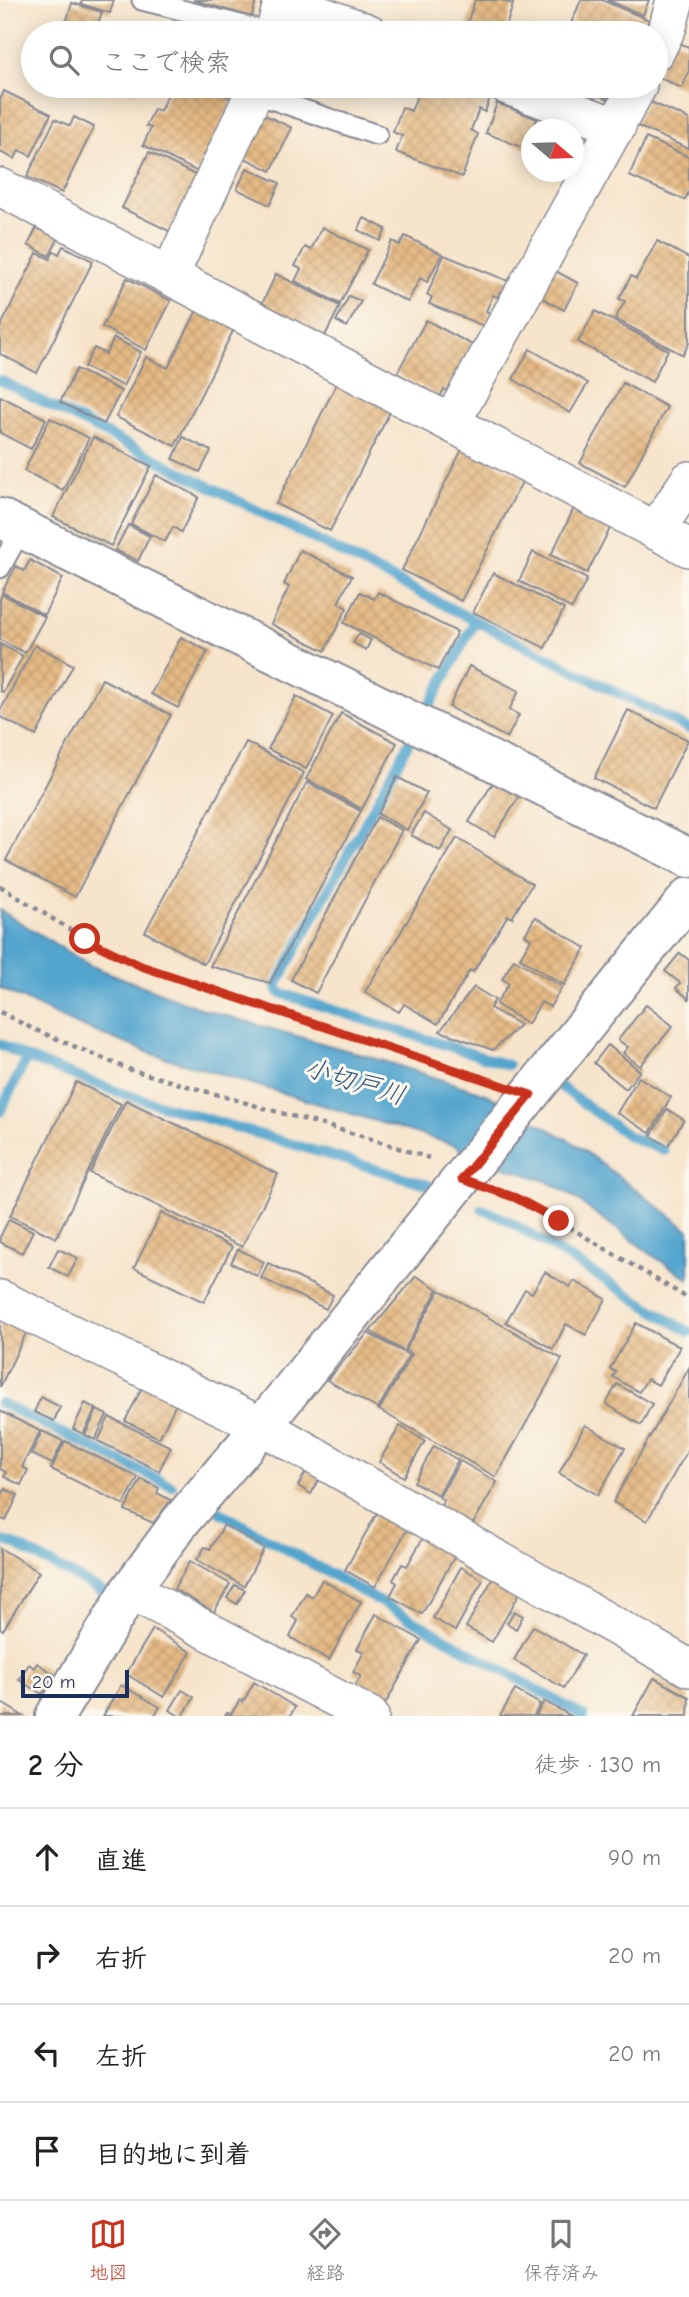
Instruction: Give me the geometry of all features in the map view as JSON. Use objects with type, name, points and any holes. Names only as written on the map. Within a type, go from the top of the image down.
[{"type":"street","points":[[277,21],[283,0],[338,21]]},
{"type":"street","points":[[170,275],[252,98]]},
{"type":"street","points":[[540,98],[617,127]]},
{"type":"street","points":[[452,424],[632,98]]},
{"type":"street","points":[[0,187],[689,548]]},
{"type":"street","points":[[656,531],[689,480]]},
{"type":"street","points":[[11,523],[689,858]]},
{"type":"street","points":[[55,1716],[130,1590],[180,1522],[262,1426],[689,897]]},
{"type":"street","points":[[0,1299],[262,1426],[689,1668]]},
{"type":"street","points":[[130,1590],[370,1716]]},
{"type":"lane","points":[[142,0],[225,21]]},
{"type":"lane","points":[[280,98],[377,135]]},
{"type":"lane","points":[[0,568],[11,523]]},
{"type":"path","points":[[0,886],[85,939],[141,966],[528,1098]]},
{"type":"path","points":[[0,1012],[128,1069],[365,1137],[468,1172],[527,1203],[689,1299]]},
{"type":"water","name":"小切戸川","points":[[0,910],[91,966],[202,1009],[384,1061],[486,1094],[574,1143],[689,1230],[689,1279],[569,1194],[546,1181],[499,1165],[464,1158],[458,1146],[153,1054],[73,1023],[0,988]]},
{"type":"building","points":[[82,0],[114,0],[110,13],[81,4]]},
{"type":"building","points":[[193,0],[256,0],[252,17]]},
{"type":"building","points":[[475,0],[501,0],[513,4],[508,21],[468,21]]},
{"type":"building","points":[[581,0],[602,0],[649,20],[649,21],[572,21]]},
{"type":"building","points":[[607,0],[649,0],[643,15]]},
{"type":"building","points":[[72,3],[102,12],[99,21],[67,21]]},
{"type":"building","points":[[672,40],[689,47],[689,72],[682,88],[668,82],[668,49]]},
{"type":"building","points":[[4,91],[51,114],[31,156],[19,150],[15,159],[0,152],[0,100]]},
{"type":"building","points":[[166,98],[233,99],[198,172],[143,145],[151,128],[146,126],[154,109],[160,111]]},
{"type":"building","points":[[416,98],[490,98],[485,112],[479,109],[471,130],[478,134],[462,177],[396,152],[402,136],[393,132],[402,107],[411,111]]},
{"type":"building","points":[[646,100],[689,119],[689,149],[635,125]]},
{"type":"building","points":[[497,103],[537,119],[521,119],[521,147],[486,133]]},
{"type":"building","points":[[257,111],[292,128],[271,171],[237,154]]},
{"type":"building","points":[[74,117],[94,127],[62,193],[27,177],[55,119],[70,126]]},
{"type":"building","points":[[584,133],[598,142],[584,158]]},
{"type":"building","points":[[646,138],[689,157],[689,191],[685,200],[629,176]]},
{"type":"building","points":[[149,152],[197,176],[171,232],[122,208]]},
{"type":"building","points":[[247,168],[280,183],[270,205],[237,189]]},
{"type":"building","points":[[364,218],[386,229],[380,241],[358,230]]},
{"type":"building","points":[[39,223],[61,234],[49,256],[28,245]]},
{"type":"building","points":[[322,227],[368,250],[340,304],[295,281],[301,269],[295,266],[305,247],[311,250]]},
{"type":"building","points":[[405,236],[442,254],[427,282],[420,278],[408,302],[371,284],[392,241],[400,245]]},
{"type":"building","points":[[657,241],[689,258],[689,343],[683,355],[615,319],[625,301],[619,299],[631,276],[636,279]]},
{"type":"building","points":[[63,246],[93,261],[37,373],[0,354],[0,328],[37,253],[50,259],[54,251],[59,254]]},
{"type":"building","points":[[444,255],[516,284],[511,296],[500,291],[498,297],[493,295],[486,311],[490,313],[484,326],[429,304],[432,297],[427,295]]},
{"type":"building","points":[[548,267],[578,283],[564,310],[534,293]]},
{"type":"building","points":[[276,274],[340,306],[324,338],[261,306]]},
{"type":"building","points":[[127,278],[171,301],[146,350],[102,327]]},
{"type":"building","points":[[349,296],[361,301],[347,327],[336,321]]},
{"type":"building","points":[[198,308],[235,327],[175,446],[116,417],[146,357],[168,368]]},
{"type":"building","points":[[595,311],[668,350],[652,382],[578,342]]},
{"type":"building","points":[[426,320],[476,347],[451,393],[444,389],[440,397],[397,373]]},
{"type":"building","points":[[114,338],[141,352],[123,386],[84,367],[94,348],[106,354]]},
{"type":"building","points":[[530,349],[588,383],[570,413],[513,379]]},
{"type":"building","points":[[76,369],[121,391],[104,424],[60,402]]},
{"type":"building","points":[[338,381],[392,408],[330,531],[276,504]]},
{"type":"building","points":[[623,383],[667,407],[625,487],[580,463]]},
{"type":"building","points":[[0,396],[46,419],[31,449],[0,433]]},
{"type":"building","points":[[50,418],[89,438],[63,490],[24,471]]},
{"type":"building","points":[[93,437],[151,466],[111,546],[53,517]]},
{"type":"building","points":[[183,437],[211,451],[200,472],[173,459]]},
{"type":"building","points":[[463,447],[524,478],[461,601],[402,570]]},
{"type":"building","points":[[156,475],[199,497],[181,532],[173,527],[165,542],[131,524]]},
{"type":"building","points":[[576,504],[613,523],[587,573],[551,555]]},
{"type":"building","points":[[128,525],[150,536],[138,561],[115,550]]},
{"type":"building","points":[[300,550],[352,576],[338,603],[347,608],[325,651],[271,624],[289,587],[284,584]]},
{"type":"building","points":[[533,552],[587,579],[572,609],[519,581]]},
{"type":"building","points":[[30,560],[63,578],[44,615],[2,592],[16,566],[24,571]]},
{"type":"building","points":[[493,573],[564,609],[545,648],[473,612]]},
{"type":"building","points":[[360,592],[374,599],[378,592],[457,632],[438,670],[344,623]]},
{"type":"building","points":[[2,594],[45,617],[25,653],[0,640]]},
{"type":"building","points":[[359,634],[371,640],[366,650],[353,643]]},
{"type":"building","points":[[181,637],[208,651],[178,708],[151,694]]},
{"type":"building","points":[[0,644],[23,656],[3,692],[0,691]]},
{"type":"building","points":[[35,645],[73,665],[36,736],[0,717],[0,711]]},
{"type":"building","points":[[469,666],[519,691],[509,710],[519,715],[507,738],[449,707]]},
{"type":"building","points":[[102,679],[171,715],[75,897],[6,860]]},
{"type":"building","points":[[296,696],[333,716],[306,769],[268,749]]},
{"type":"building","points":[[628,710],[688,740],[654,808],[594,778]]},
{"type":"building","points":[[341,713],[397,743],[362,809],[306,779]]},
{"type":"building","points":[[246,742],[304,773],[204,964],[145,932]]},
{"type":"building","points":[[397,777],[427,793],[407,830],[378,814]]},
{"type":"building","points":[[494,781],[519,797],[494,837],[469,822]]},
{"type":"building","points":[[307,782],[361,811],[270,983],[210,966]]},
{"type":"building","points":[[424,813],[452,830],[440,851],[411,835]]},
{"type":"building","points":[[377,817],[402,830],[316,993],[291,980]]},
{"type":"building","points":[[457,838],[532,884],[512,918],[508,915],[473,972],[470,970],[438,1024],[404,1004],[399,1012],[365,992]]},
{"type":"building","points":[[535,917],[586,948],[564,985],[520,958],[531,939],[525,935]]},
{"type":"building","points":[[680,953],[689,960],[689,999],[676,988],[680,983],[665,971]]},
{"type":"building","points":[[514,959],[562,987],[550,1007],[541,1002],[528,1024],[496,1004],[509,983],[502,979]]},
{"type":"building","points":[[474,987],[495,1000],[490,1008],[520,1025],[493,1050],[440,1031]]},
{"type":"building","points":[[646,1005],[673,1026],[640,1066],[623,1053],[628,1047],[618,1040]]},
{"type":"building","points":[[608,1045],[640,1071],[626,1089],[594,1063]]},
{"type":"building","points":[[639,1077],[671,1097],[650,1133],[617,1113]]},
{"type":"building","points":[[76,1082],[121,1104],[56,1238],[10,1216]]},
{"type":"building","points":[[126,1100],[278,1174],[242,1247],[90,1173]]},
{"type":"building","points":[[667,1109],[684,1120],[668,1146],[651,1136]]},
{"type":"building","points":[[161,1213],[232,1247],[204,1302],[134,1268]]},
{"type":"building","points":[[9,1219],[33,1231],[22,1253],[0,1242]]},
{"type":"building","points":[[58,1249],[78,1258],[68,1277],[49,1267]]},
{"type":"building","points":[[238,1249],[264,1262],[257,1276],[231,1263]]},
{"type":"building","points":[[268,1263],[333,1295],[326,1309],[261,1278]]},
{"type":"building","points":[[545,1272],[570,1287],[574,1281],[606,1299],[586,1335],[566,1324],[553,1349],[506,1322],[525,1289],[532,1293]]},
{"type":"building","points":[[416,1276],[438,1289],[404,1351],[370,1331]]},
{"type":"building","points":[[440,1290],[562,1359],[496,1477],[379,1410],[412,1354],[405,1350]]},
{"type":"building","points":[[0,1310],[30,1325],[0,1387]]},
{"type":"building","points":[[636,1323],[680,1347],[658,1385],[647,1379],[639,1392],[613,1377],[616,1372],[610,1369]]},
{"type":"building","points":[[368,1333],[409,1355],[378,1409],[327,1380]]},
{"type":"building","points":[[689,1368],[689,1448],[647,1521],[613,1502]]},
{"type":"building","points":[[144,1384],[178,1400],[159,1438],[125,1421]]},
{"type":"building","points":[[617,1384],[652,1404],[641,1425],[606,1404]]},
{"type":"building","points":[[41,1397],[60,1407],[54,1421],[34,1412]]},
{"type":"building","points":[[85,1403],[96,1409],[83,1434],[73,1429]]},
{"type":"building","points":[[97,1410],[107,1415],[95,1440],[85,1435]]},
{"type":"building","points":[[0,1411],[40,1431],[22,1467],[28,1470],[21,1485],[4,1477],[6,1472],[0,1469]]},
{"type":"building","points":[[109,1417],[171,1447],[159,1471],[98,1441]]},
{"type":"building","points":[[585,1425],[625,1448],[598,1495],[559,1473]]},
{"type":"building","points":[[400,1426],[425,1441],[404,1477],[379,1462]]},
{"type":"building","points":[[42,1431],[63,1441],[52,1464],[31,1454]]},
{"type":"building","points":[[65,1441],[138,1477],[124,1505],[51,1469]]},
{"type":"building","points":[[434,1446],[458,1460],[438,1495],[414,1482]]},
{"type":"building","points":[[460,1461],[497,1482],[469,1531],[437,1513],[444,1500],[439,1497]]},
{"type":"building","points":[[307,1470],[320,1478],[311,1494],[298,1486]]},
{"type":"building","points":[[141,1479],[159,1488],[157,1493],[171,1500],[153,1523],[125,1510]]},
{"type":"building","points":[[5,1489],[18,1495],[6,1521],[0,1518],[0,1498]]},
{"type":"building","points":[[378,1511],[408,1528],[375,1587],[345,1570]]},
{"type":"building","points":[[224,1525],[264,1548],[244,1586],[197,1560],[205,1547],[210,1549]]},
{"type":"building","points":[[424,1536],[456,1554],[422,1614],[390,1596],[397,1583],[393,1580],[402,1564],[407,1566]]},
{"type":"building","points":[[0,1548],[39,1572],[3,1630],[0,1628]]},
{"type":"building","points":[[190,1561],[230,1584],[214,1612],[174,1589]]},
{"type":"building","points":[[461,1567],[483,1580],[455,1631],[433,1618]]},
{"type":"building","points":[[494,1576],[521,1591],[492,1642],[466,1627]]},
{"type":"building","points":[[322,1580],[361,1602],[329,1660],[290,1637],[298,1621],[292,1617],[306,1593],[312,1597]]},
{"type":"building","points":[[235,1585],[245,1590],[237,1604],[227,1598]]},
{"type":"building","points":[[514,1611],[523,1616],[516,1629],[507,1623]]},
{"type":"building","points":[[376,1614],[421,1640],[383,1708],[353,1690],[361,1676],[353,1672],[364,1652],[357,1649]]},
{"type":"building","points":[[533,1626],[583,1655],[564,1688],[514,1660]]},
{"type":"building","points":[[153,1629],[191,1652],[164,1697],[126,1674]]},
{"type":"building","points":[[37,1663],[54,1674],[42,1694],[19,1680],[29,1664],[34,1668]]},
{"type":"building","points":[[654,1678],[689,1697],[688,1716],[633,1716]]},
{"type":"building","points":[[254,1682],[295,1707],[290,1716],[225,1716],[227,1713],[231,1714],[240,1700],[243,1702]]},
{"type":"building","points":[[121,1685],[160,1707],[154,1716],[103,1716]]},
{"type":"building","points":[[182,1690],[194,1697],[183,1716],[179,1716],[170,1710]]},
{"type":"building","points":[[515,1690],[540,1704],[534,1716],[500,1716]]},
{"type":"building","points":[[544,1701],[571,1716],[536,1716]]},
{"type":"building","points":[[0,1702],[23,1716],[0,1716]]},
{"type":"waterway","points":[[0,380],[689,729]]},
{"type":"waterway","points":[[431,703],[475,622]]},
{"type":"waterway","points":[[409,742],[276,986],[280,993],[508,1065]]},
{"type":"waterway","points":[[0,1044],[27,1058],[121,1093],[429,1185]]},
{"type":"waterway","points":[[0,1112],[27,1058]]},
{"type":"waterway","points":[[561,1087],[628,1136],[664,1151]]},
{"type":"waterway","points":[[482,1209],[507,1220],[689,1332]]},
{"type":"waterway","points":[[0,1403],[172,1486]]},
{"type":"waterway","points":[[220,1512],[584,1716]]},
{"type":"waterway","points":[[0,1540],[14,1544],[103,1592]]},
{"type":"route","points":[[85,939],[141,966],[531,1095],[462,1179],[516,1198],[559,1221]]}]
